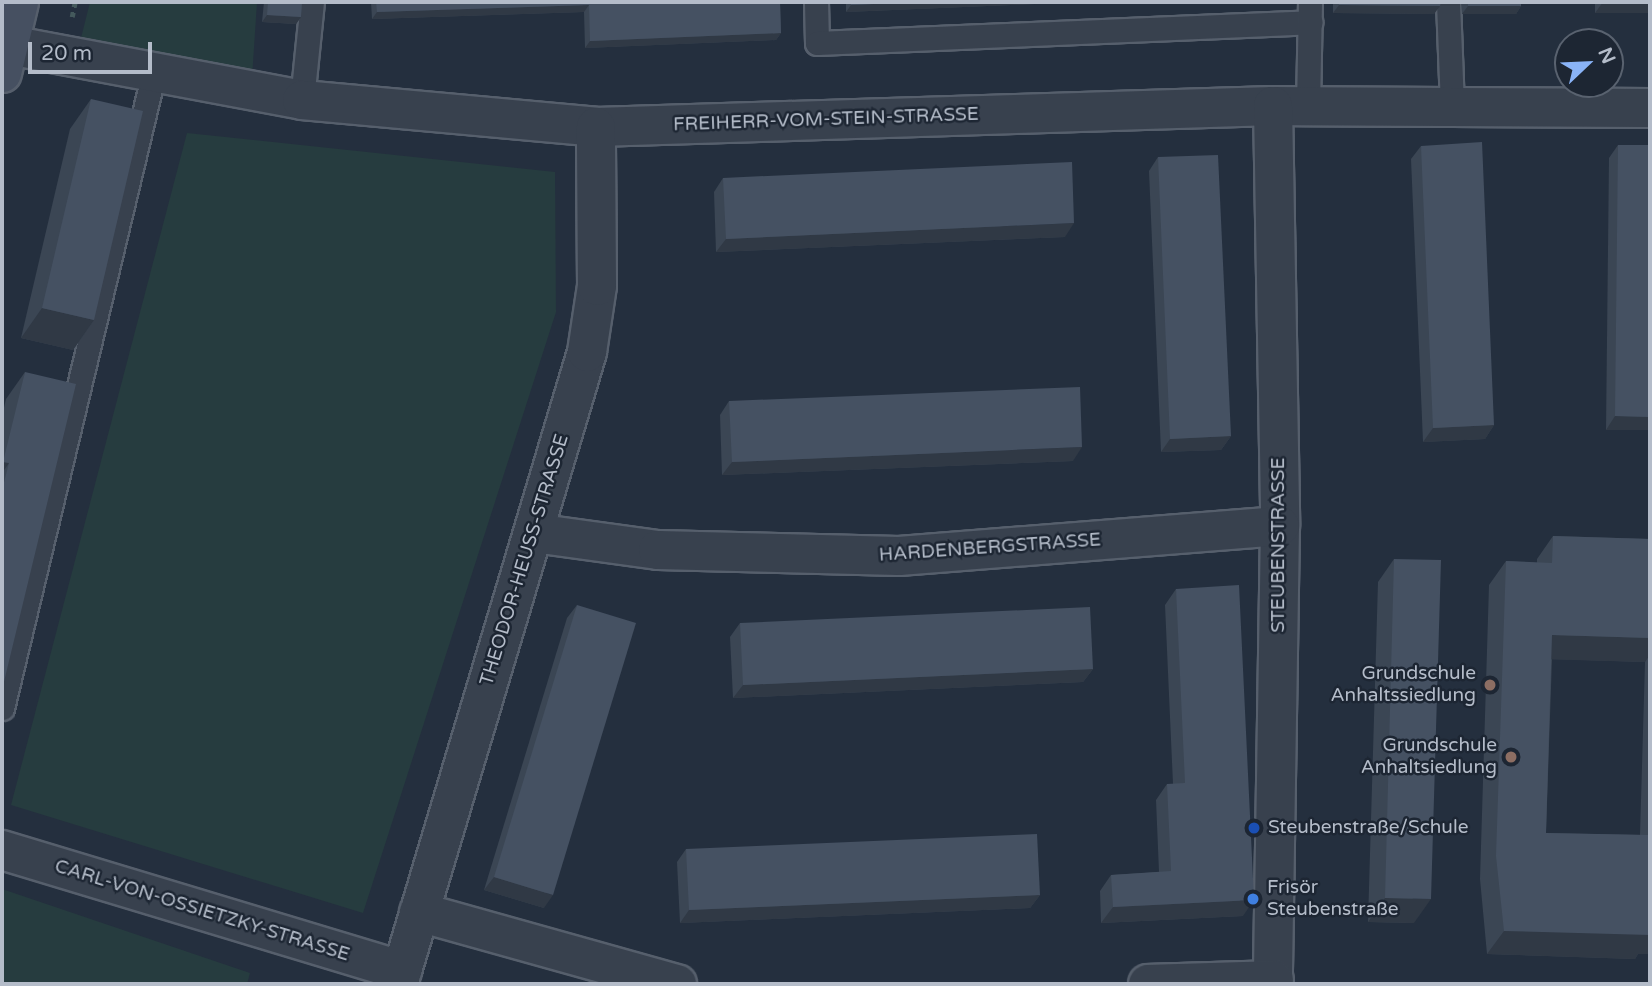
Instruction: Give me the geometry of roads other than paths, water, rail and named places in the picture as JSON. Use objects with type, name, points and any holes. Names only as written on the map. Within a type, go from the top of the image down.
[{"type":"street","points":[[5,59],[19,2]]},
{"type":"street","name":"FREIHERR-VOM-STEIN-STRASSE","points":[[5,59],[153,76],[302,100],[596,127],[1291,106],[1650,108]]},
{"type":"street","name":"STEUBENSTRASSE","points":[[1274,982],[1280,526],[1291,106]]},
{"type":"street","name":"THEODOR-HEUSS-STRASSE","points":[[400,978],[587,352],[595,299],[596,127]]},
{"type":"street","name":"HARDENBERGSTRASSE","points":[[534,533],[658,550],[899,556],[1280,526]]},
{"type":"street","name":"CARL-VON-OSSIETZKY-STRASSE","points":[[2,850],[400,978]]},
{"type":"street","points":[[419,912],[677,984]]},
{"type":"street","points":[[1148,984],[1274,982]]},
{"type":"lane","points":[[302,100],[312,2]]},
{"type":"lane","points":[[816,2],[817,43],[1311,12],[1291,106]]},
{"type":"lane","points":[[1448,2],[1452,106]]},
{"type":"lane","points":[[2,708],[153,76]]},
{"type":"place","name":"Grundschule Anhaltssiedlung","points":[[1490,685]]},
{"type":"place","name":"Grundschule Anhaltsiedlung","points":[[1511,757]]},
{"type":"place","name":"Steubenstraße/Schule","points":[[1254,828]]},
{"type":"place","name":"Frisör Steubenstraße","points":[[1253,899]]}]
